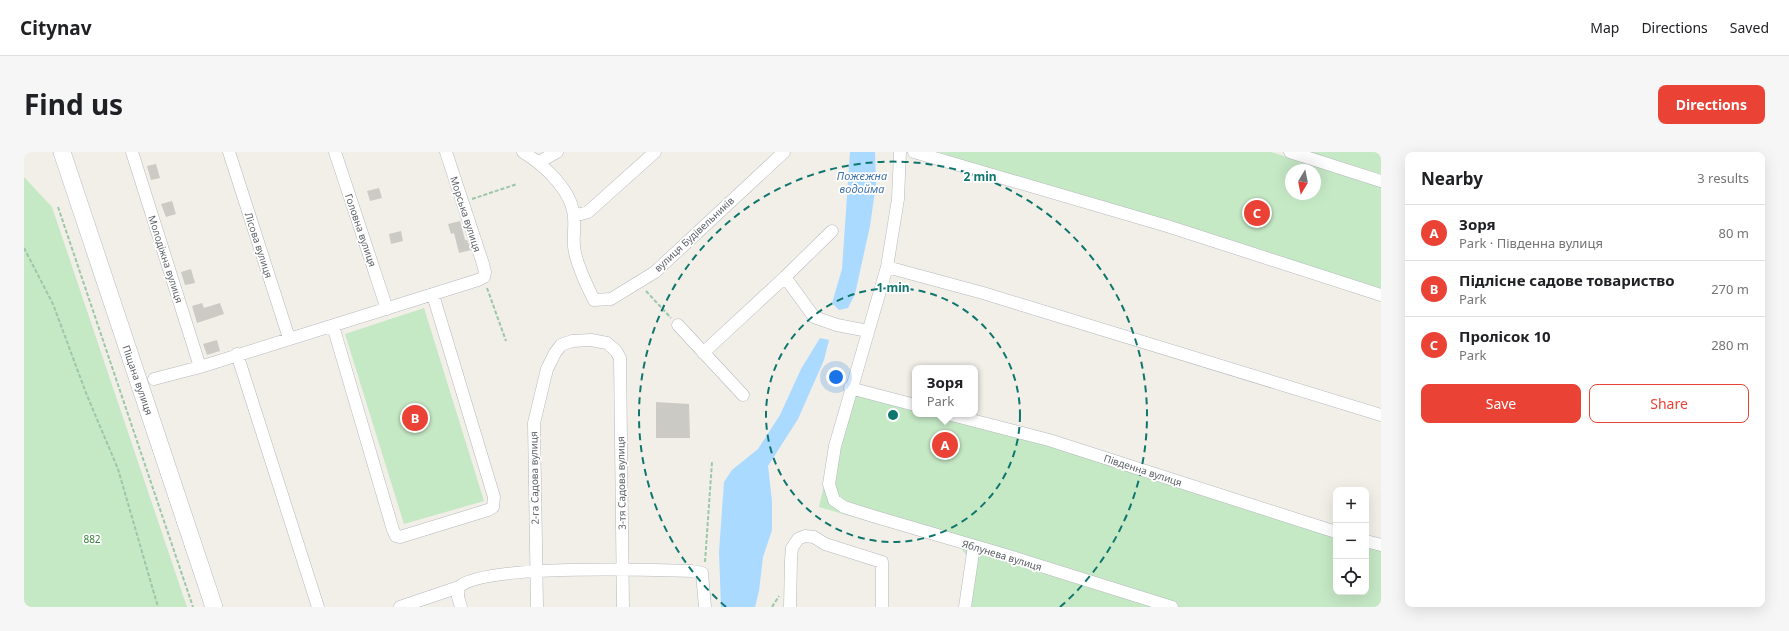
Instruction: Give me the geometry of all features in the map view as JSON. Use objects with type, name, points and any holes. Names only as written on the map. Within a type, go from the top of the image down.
[{"type":"street","name":"Піщана вулиця","points":[[62,152],[214,607]]},
{"type":"street","name":"Молодіжна вулиця","points":[[132,152],[200,367]]},
{"type":"street","name":"Лісова вулиця","points":[[229,152],[289,338]]},
{"type":"street","name":"Головна вулиця","points":[[335,152],[387,309]]},
{"type":"street","name":"Морська вулиця","points":[[446,152],[461,202],[483,264],[485,272],[484,277]]},
{"type":"street","points":[[523,152],[539,162],[551,174],[568,197],[574,216],[588,212],[655,152]]},
{"type":"street","points":[[539,162],[557,152]]},
{"type":"street","name":"вулиця Будівельників","points":[[574,216],[574,246],[586,282],[594,300],[611,299],[655,272],[784,152]]},
{"type":"street","points":[[900,152],[898,199],[887,266],[850,388],[912,405]]},
{"type":"street","points":[[914,152],[1167,226],[1381,295]]},
{"type":"street","points":[[1290,152],[1381,181]]},
{"type":"street","points":[[703,353],[785,278],[832,231]]},
{"type":"street","points":[[887,266],[983,293],[1381,415]]},
{"type":"street","points":[[154,379],[200,367],[237,354],[333,326],[433,295],[484,277]]},
{"type":"street","points":[[785,278],[814,317],[837,325],[868,330]]},
{"type":"street","points":[[333,326],[396,536],[400,537],[488,510],[493,507],[494,497],[433,295]]},
{"type":"street","points":[[678,325],[743,395]]},
{"type":"street","name":"3-тя Садова вулиця","points":[[555,353],[561,345],[572,341],[591,340],[607,344],[616,351],[620,358],[623,607]]},
{"type":"street","name":"2-га Садова вулиця","points":[[537,607],[534,423],[542,384],[555,353]]},
{"type":"street","points":[[237,354],[318,607]]},
{"type":"street","name":"Яблунева вулиця","points":[[850,388],[835,446],[829,484],[834,500],[844,507],[1172,607]]},
{"type":"street","name":"Південна вулиця","points":[[960,417],[1049,440],[1333,531]]},
{"type":"street","points":[[790,607],[792,548],[798,539],[805,536],[814,537],[825,544],[882,562],[882,607]]},
{"type":"street","points":[[1369,541],[1381,545]]},
{"type":"street","points":[[965,607],[974,546]]},
{"type":"street","points":[[400,607],[459,587],[462,584],[488,577],[536,571],[622,569],[692,571],[702,573],[705,607]]},
{"type":"street","points":[[459,587],[458,597],[461,607]]},
{"type":"path","points":[[461,202],[517,184]]},
{"type":"path","points":[[58,207],[193,607]]},
{"type":"path","points":[[24,248],[53,304],[86,393],[118,469],[158,607]]},
{"type":"path","points":[[484,277],[506,341]]},
{"type":"path","points":[[638,282],[678,325]]},
{"type":"path","points":[[702,573],[705,564],[712,462]]},
{"type":"green space","points":[[939,152],[1271,152],[1310,164],[1285,164],[1285,200],[1321,200],[1321,167],[1381,186],[1381,291],[1016,178]]},
{"type":"green space","points":[[1308,152],[1381,152],[1381,174]]},
{"type":"green space","name":"882","points":[[24,177],[52,207],[187,607],[24,607]]},
{"type":"green space","points":[[424,308],[484,501],[404,524],[345,334]]},
{"type":"green space","points":[[847,383],[912,402],[912,417],[961,417],[1333,527],[1333,595],[1369,595],[1369,538],[1381,541],[1381,607],[962,607],[969,559],[961,548],[819,507]]},
{"type":"water","name":"Пожежна водойма","points":[[850,152],[875,152],[876,184],[870,226],[855,294],[848,308],[839,310],[832,303],[842,269]]},
{"type":"water","points":[[820,338],[829,340],[824,360],[798,419],[768,466],[772,501],[772,530],[763,557],[759,591],[755,607],[721,607],[719,552],[724,482],[732,470],[758,449],[780,415],[801,369]]},
{"type":"building","points":[[156,164],[160,178],[151,180],[147,166]]},
{"type":"building","points":[[379,188],[382,198],[370,201],[367,191]]},
{"type":"building","points":[[172,201],[176,214],[166,217],[161,204]]},
{"type":"building","points":[[460,221],[465,240],[467,240],[471,250],[459,253],[454,233],[451,234],[448,224]]},
{"type":"building","points":[[401,231],[403,241],[391,244],[389,234]]},
{"type":"building","points":[[191,269],[195,283],[185,285],[181,272]]},
{"type":"building","points":[[202,303],[204,308],[220,303],[224,314],[197,323],[192,306]]},
{"type":"building","points":[[217,340],[220,351],[207,355],[203,344]]},
{"type":"building","points":[[656,402],[689,404],[690,438],[656,438]]},
{"type":"place","name":"Пролісок 10","points":[[1257,213]]},
{"type":"place","name":"Підлісне садове товариство","points":[[415,418]]},
{"type":"place","name":"Зоря","points":[[945,445]]}]
